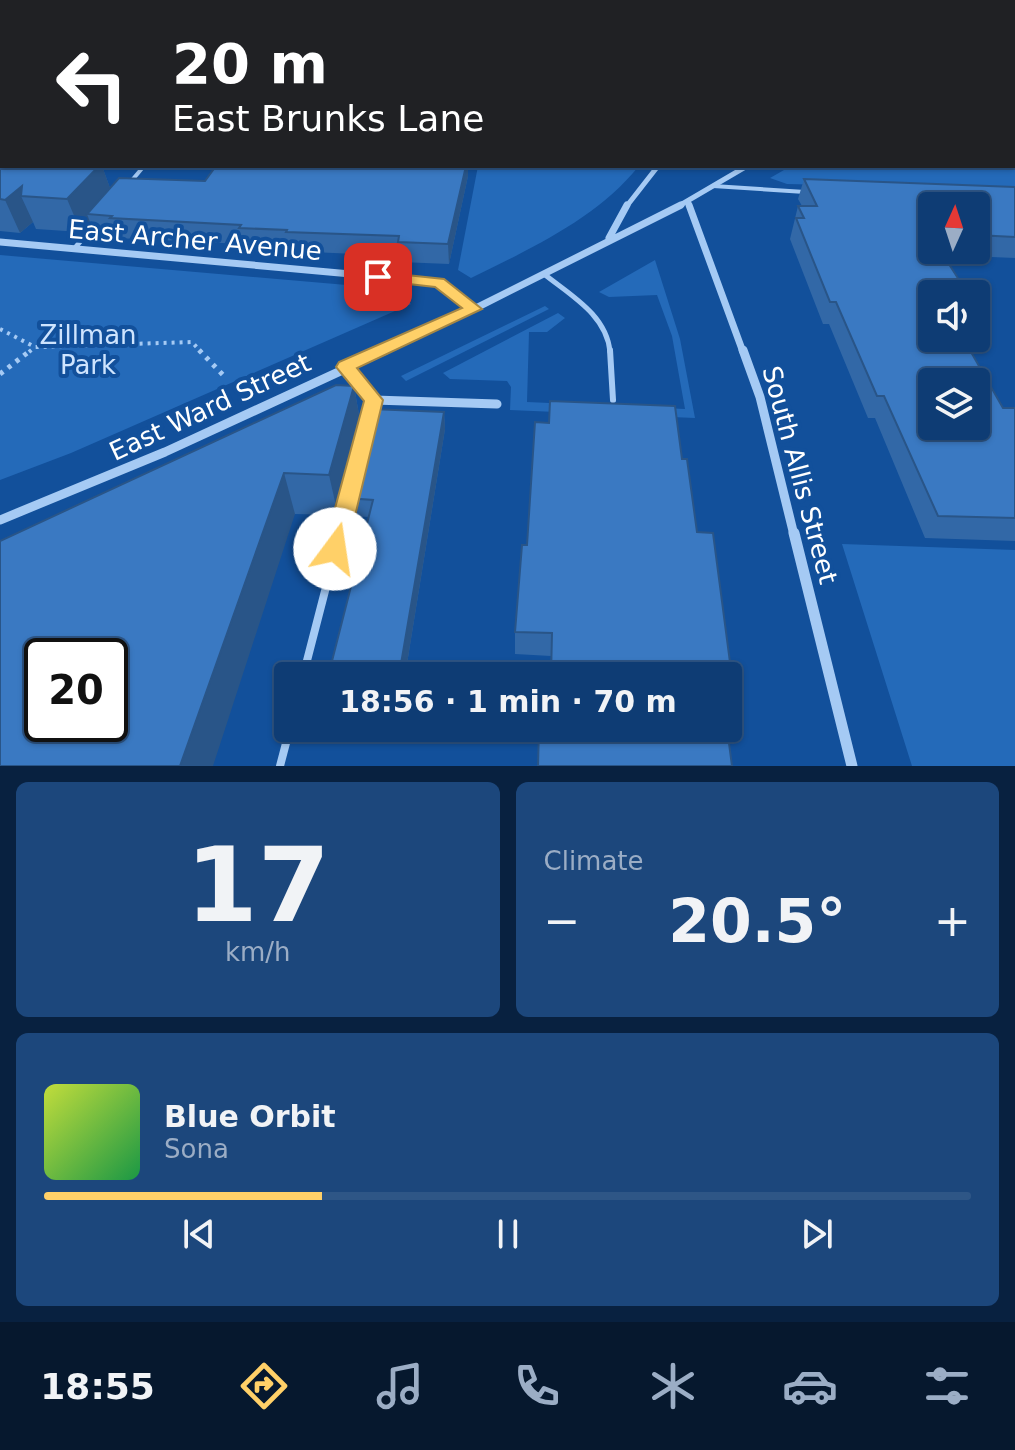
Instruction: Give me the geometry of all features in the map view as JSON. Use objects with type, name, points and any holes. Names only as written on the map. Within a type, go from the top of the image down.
[{"type":"street","points":[[607,240],[631,198],[656,168]]},
{"type":"street","name":"East Ward Street","points":[[0,520],[165,452],[474,309],[688,201],[744,168]]},
{"type":"street","name":"South Allis Street","points":[[688,201],[760,397],[852,766]]},
{"type":"street","name":"East Archer Avenue","points":[[0,242],[439,282],[474,309]]},
{"type":"street","points":[[345,367],[374,400],[497,404]]},
{"type":"lane","points":[[124,190],[142,168]]},
{"type":"lane","points":[[713,186],[815,192]]},
{"type":"lane","points":[[74,249],[104,213]]},
{"type":"lane","points":[[544,274],[595,315],[609,339],[613,400]]},
{"type":"lane","points":[[370,415],[374,400]]},
{"type":"lane","points":[[307,662],[351,490]]},
{"type":"lane","points":[[280,766],[286,742]]},
{"type":"path","points":[[0,329],[35,347],[192,342],[225,377]]},
{"type":"path","points":[[0,374],[35,347]]},
{"type":"green space","points":[[478,168],[637,168],[603,202],[539,244],[471,278],[458,270]]},
{"type":"green space","points":[[788,168],[1015,168],[1015,189],[787,184],[770,178]]},
{"type":"green space","name":"Zillman Park","points":[[0,255],[393,289],[411,304],[71,453],[0,480]]},
{"type":"green space","points":[[655,260],[680,339],[695,418],[510,410],[511,387],[507,381],[450,379],[443,373],[558,313],[565,318],[547,332],[529,332],[527,402],[685,409],[672,336],[657,295],[609,297],[599,292]]},
{"type":"green space","points":[[545,306],[549,309],[406,381],[401,376]]},
{"type":"green space","points":[[842,544],[1015,550],[1015,766],[912,766]]},
{"type":"building","points":[[0,168],[97,168],[67,199],[21,196],[22,186],[5,200],[0,199]]},
{"type":"building","points":[[215,168],[466,168],[448,244],[398,242],[399,236],[286,232],[239,228],[241,225],[87,214],[119,178],[205,181]]},
{"type":"building","points":[[804,179],[1015,187],[1015,237],[990,236],[990,192],[918,192],[918,264],[949,264],[959,280],[918,280],[918,352],[971,352],[980,368],[918,368],[918,440],[990,440],[990,385],[1003,408],[1015,408],[1015,518],[938,516],[884,396],[877,396],[836,302],[830,302],[796,218],[804,218],[798,206],[817,206]]},
{"type":"building","points":[[336,385],[354,386],[329,475],[284,473],[180,766],[0,766],[0,541]]},
{"type":"building","points":[[550,401],[675,406],[682,459],[687,459],[697,532],[713,533],[730,662],[551,662],[552,633],[515,632],[522,545],[527,545],[535,422],[549,423]]},
{"type":"building","points":[[371,409],[444,412],[401,662],[332,661],[373,500],[347,498]]},
{"type":"building","points":[[539,742],[729,742],[732,766],[538,766]]},
{"type":"route","points":[[335,549],[374,400],[345,367],[474,309],[439,282],[378,277]]}]
